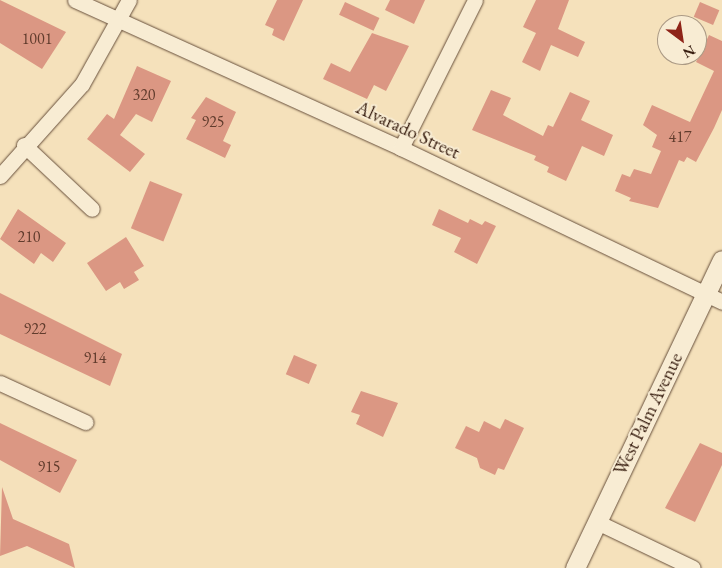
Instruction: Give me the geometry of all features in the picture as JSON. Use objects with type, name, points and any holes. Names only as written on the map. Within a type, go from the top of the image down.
[{"type":"street","name":"Alvarado Street","points":[[75,0],[119,22],[401,148],[714,298]]},
{"type":"street","points":[[0,176],[24,145],[82,84],[119,22],[129,0]]},
{"type":"street","points":[[401,148],[475,0]]},
{"type":"street","points":[[24,145],[92,209]]},
{"type":"street","name":"West Palm Avenue","points":[[575,568],[714,298],[722,260]]},
{"type":"street","points":[[0,383],[85,422]]},
{"type":"street","points":[[597,522],[693,568]]},
{"type":"building","points":[[0,0],[66,32],[42,69],[0,43]]},
{"type":"building","points":[[277,0],[303,0],[284,41],[272,35],[274,29],[265,25]]},
{"type":"building","points":[[390,0],[425,0],[414,24],[385,10]]},
{"type":"building","points":[[536,0],[569,0],[558,29],[585,42],[578,57],[551,45],[540,71],[522,62],[536,33],[523,27]]},
{"type":"building","points":[[345,2],[379,18],[374,31],[339,15]]},
{"type":"building","points":[[700,2],[719,10],[713,25],[707,22],[707,15],[694,15]]},
{"type":"building","points":[[372,33],[409,46],[386,91],[374,85],[367,99],[323,79],[331,63],[350,72]]},
{"type":"building","points":[[709,35],[722,41],[722,110],[714,128],[696,162],[687,157],[684,162],[679,160],[658,208],[629,201],[631,198],[615,191],[622,174],[630,177],[634,169],[651,174],[661,151],[652,147],[657,135],[643,125],[652,105],[690,122],[714,71],[702,65],[707,65],[707,39]]},
{"type":"building","points":[[137,66],[171,81],[152,122],[136,114],[120,135],[145,154],[130,172],[87,139],[107,114],[114,119]]},
{"type":"building","points":[[491,90],[511,98],[503,115],[543,136],[548,125],[553,127],[570,92],[590,101],[581,120],[613,135],[604,156],[582,146],[566,181],[547,172],[549,167],[534,160],[536,156],[472,130]]},
{"type":"building","points":[[206,97],[236,112],[223,141],[231,145],[225,158],[186,139],[196,120],[191,118]]},
{"type":"building","points":[[150,181],[182,194],[163,241],[131,228]]},
{"type":"building","points":[[18,209],[66,243],[53,262],[41,253],[34,264],[0,239]]},
{"type":"building","points":[[439,209],[468,223],[470,219],[482,225],[485,221],[496,226],[477,264],[454,252],[461,238],[432,225]]},
{"type":"building","points":[[126,237],[144,266],[134,272],[139,280],[124,289],[120,282],[106,291],[87,263]]},
{"type":"building","points":[[0,293],[122,354],[110,386],[0,334]]},
{"type":"building","points":[[294,355],[317,365],[309,384],[286,374]]},
{"type":"building","points":[[361,391],[398,403],[383,437],[356,424],[360,415],[351,412]]},
{"type":"building","points":[[505,419],[524,428],[504,470],[498,468],[495,475],[480,468],[477,458],[455,448],[466,426],[479,432],[484,421],[500,429]]},
{"type":"building","points":[[0,423],[77,460],[60,493],[0,460]]},
{"type":"building","points":[[700,443],[722,453],[722,465],[695,522],[665,508]]},
{"type":"building","points":[[2,487],[13,519],[69,544],[75,568],[27,546],[0,556]]}]
